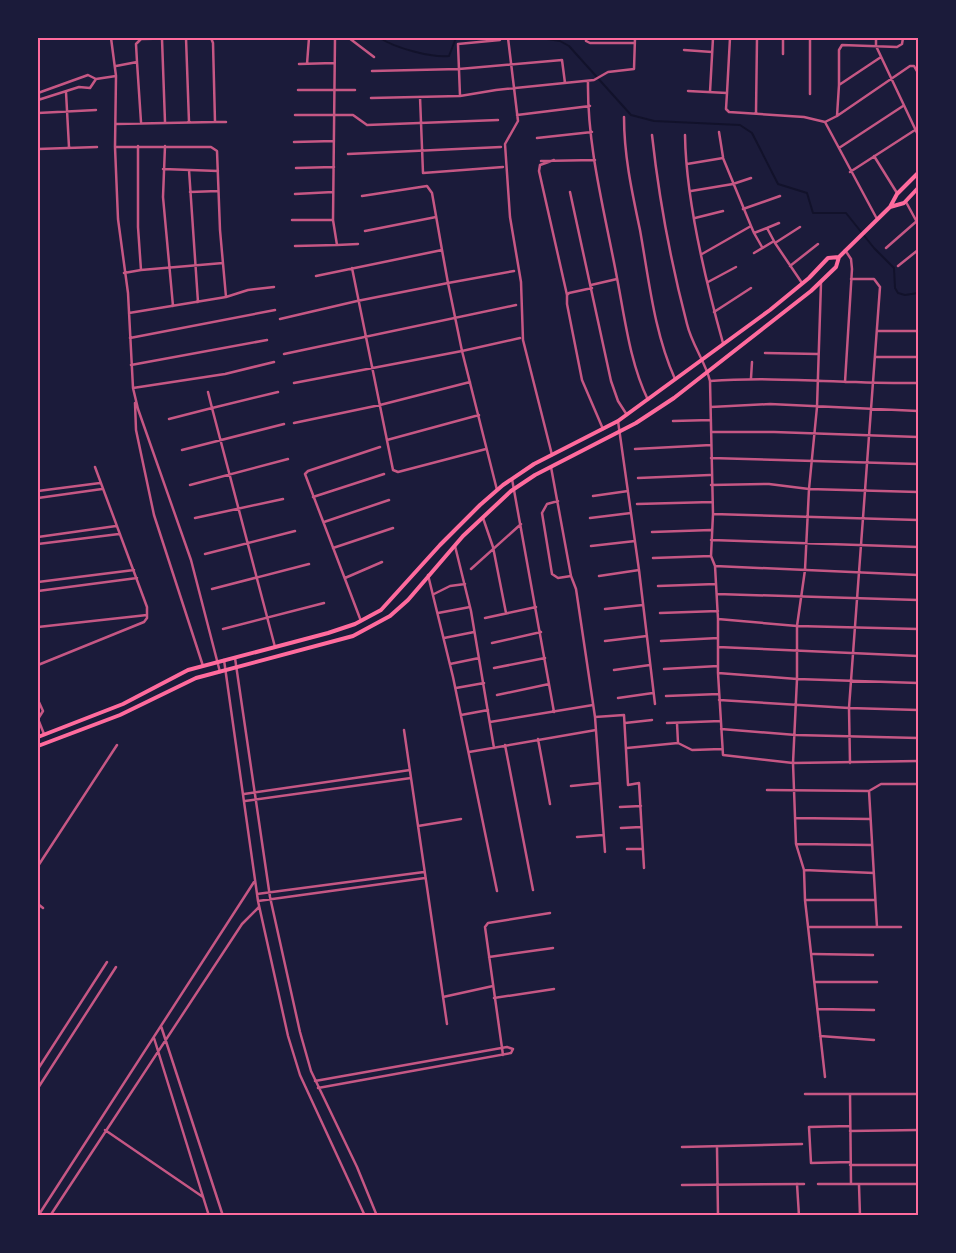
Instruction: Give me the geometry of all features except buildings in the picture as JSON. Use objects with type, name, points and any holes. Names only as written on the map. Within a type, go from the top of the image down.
[{"type":"main road","points":[[38,746],[120,716],[180,684],[353,636],[390,616],[408,600],[428,575],[482,517],[514,489],[551,467],[621,432],[657,409],[821,281],[836,267],[839,257],[845,250],[890,207],[897,194],[918,173]]},
{"type":"main road","points":[[890,207],[905,201],[918,188]]},
{"type":"main road","points":[[38,736],[123,704],[188,670],[328,633],[361,621],[381,610],[440,545],[497,490],[552,455],[618,421],[648,401],[803,283],[828,258],[839,257]]},
{"type":"street","points":[[111,38],[116,66],[114,147],[118,219],[129,313],[133,388],[191,560],[220,672]]},
{"type":"street","points":[[141,122],[137,62],[138,41],[162,38],[192,38]]},
{"type":"street","points":[[162,38],[165,122]]},
{"type":"street","points":[[186,38],[189,122]]},
{"type":"street","points":[[210,38],[213,43],[215,122]]},
{"type":"street","points":[[307,64],[309,38]]},
{"type":"street","points":[[335,38],[333,220],[337,245]]},
{"type":"street","points":[[349,38],[374,57]]},
{"type":"street","points":[[508,38],[517,125],[505,144],[510,217],[521,282],[522,340],[552,455]]},
{"type":"street","points":[[586,38],[586,42],[590,43],[635,43]]},
{"type":"street","points":[[372,98],[460,96],[513,88],[594,80],[605,73],[634,69],[635,38]]},
{"type":"street","points":[[710,92],[713,38]]},
{"type":"street","points":[[730,38],[727,111],[825,122],[837,116],[912,65],[918,73]]},
{"type":"street","points":[[756,113],[757,38]]},
{"type":"street","points":[[783,38],[783,54]]},
{"type":"street","points":[[810,38],[810,94]]},
{"type":"street","points":[[876,38],[876,46],[918,135]]},
{"type":"street","points":[[837,116],[840,85],[840,47],[845,44],[900,46],[903,38]]},
{"type":"street","points":[[460,96],[459,43],[500,40]]},
{"type":"street","points":[[684,50],[712,52]]},
{"type":"street","points":[[840,85],[881,57]]},
{"type":"street","points":[[372,72],[459,69],[510,63],[562,60],[565,83]]},
{"type":"street","points":[[116,66],[137,62]]},
{"type":"street","points":[[299,64],[334,63]]},
{"type":"street","points":[[38,72],[38,99],[79,87],[90,88],[96,79]]},
{"type":"street","points":[[38,93],[88,75],[96,79],[116,76]]},
{"type":"street","points":[[588,81],[597,187],[630,345],[641,386],[648,401]]},
{"type":"street","points":[[298,90],[354,90]]},
{"type":"street","points":[[66,91],[69,148]]},
{"type":"street","points":[[688,91],[727,93]]},
{"type":"street","points":[[420,97],[422,151],[425,173],[503,167]]},
{"type":"street","points":[[517,115],[590,106]]},
{"type":"street","points":[[839,148],[903,106]]},
{"type":"street","points":[[38,113],[96,110]]},
{"type":"street","points":[[295,115],[353,115],[367,125],[498,120]]},
{"type":"street","points":[[624,117],[626,160],[648,281],[665,356],[676,380]]},
{"type":"street","points":[[116,124],[141,122],[226,122]]},
{"type":"street","points":[[825,122],[850,172],[877,219]]},
{"type":"street","points":[[850,172],[915,130]]},
{"type":"street","points":[[537,138],[592,132]]},
{"type":"street","points":[[719,132],[723,158],[743,209],[762,248]]},
{"type":"street","points":[[652,135],[664,224],[687,325],[694,348],[707,370],[710,381],[710,475],[713,514],[710,556],[715,566],[718,611],[718,673],[723,755],[726,757],[793,763],[918,761]]},
{"type":"street","points":[[685,135],[695,218],[714,312],[723,343]]},
{"type":"street","points":[[294,142],[334,141]]},
{"type":"street","points":[[138,146],[138,227],[141,270]]},
{"type":"street","points":[[165,146],[163,197],[172,306]]},
{"type":"street","points":[[38,149],[97,147]]},
{"type":"street","points":[[114,147],[213,147],[217,151],[226,297]]},
{"type":"street","points":[[348,154],[501,147]]},
{"type":"street","points":[[874,156],[897,194]]},
{"type":"street","points":[[687,164],[723,158]]},
{"type":"street","points":[[554,160],[540,165],[539,171],[544,202],[567,295],[582,380],[603,429]]},
{"type":"street","points":[[541,161],[595,160]]},
{"type":"street","points":[[296,168],[334,167]]},
{"type":"street","points":[[163,170],[218,171]]},
{"type":"street","points":[[189,170],[198,302]]},
{"type":"street","points":[[691,191],[733,184],[751,178]]},
{"type":"street","points":[[362,196],[427,186],[432,193],[462,351],[497,490]]},
{"type":"street","points":[[190,192],[218,191]]},
{"type":"street","points":[[295,194],[333,192]]},
{"type":"street","points":[[570,192],[611,381],[618,401],[627,415]]},
{"type":"street","points":[[743,209],[780,196]]},
{"type":"street","points":[[886,248],[918,222],[905,201]]},
{"type":"street","points":[[695,218],[723,211]]},
{"type":"street","points":[[365,231],[436,217]]},
{"type":"street","points":[[292,220],[333,220]]},
{"type":"street","points":[[754,233],[779,223]]},
{"type":"street","points":[[702,254],[751,226]]},
{"type":"street","points":[[754,253],[800,227]]},
{"type":"street","points":[[767,228],[774,242],[803,283]]},
{"type":"street","points":[[295,246],[358,244]]},
{"type":"street","points":[[790,266],[818,244]]},
{"type":"street","points":[[316,276],[442,250]]},
{"type":"street","points":[[845,250],[852,264],[845,382]]},
{"type":"street","points":[[898,266],[918,250]]},
{"type":"street","points":[[124,273],[223,263]]},
{"type":"street","points":[[708,282],[736,267]]},
{"type":"street","points":[[352,268],[357,301],[393,470],[396,472],[486,449]]},
{"type":"street","points":[[280,319],[357,301],[514,271]]},
{"type":"street","points":[[567,295],[617,279]]},
{"type":"street","points":[[850,763],[849,708],[858,598],[858,572],[869,463],[871,409],[878,331],[879,283],[874,279],[851,279]]},
{"type":"street","points":[[821,281],[817,407],[809,489],[808,542],[797,626],[798,679],[793,763],[796,844],[804,870],[805,900],[810,927],[825,1077]]},
{"type":"street","points":[[129,313],[226,297],[248,290],[274,286]]},
{"type":"street","points":[[714,312],[751,288]]},
{"type":"street","points":[[284,354],[516,305]]},
{"type":"street","points":[[130,338],[275,310]]},
{"type":"street","points":[[878,331],[918,331]]},
{"type":"street","points":[[294,383],[372,369],[520,338]]},
{"type":"street","points":[[131,364],[267,340]]},
{"type":"street","points":[[765,353],[818,354]]},
{"type":"street","points":[[876,357],[918,358]]},
{"type":"street","points":[[133,388],[226,374],[274,362]]},
{"type":"street","points":[[751,378],[752,362]]},
{"type":"street","points":[[710,381],[751,378],[818,382],[918,383]]},
{"type":"street","points":[[294,422],[380,405],[470,382]]},
{"type":"street","points":[[208,392],[276,647]]},
{"type":"street","points":[[169,419],[278,392]]},
{"type":"street","points":[[136,400],[136,430],[154,515],[203,666]]},
{"type":"street","points":[[711,407],[770,404],[918,411]]},
{"type":"street","points":[[387,440],[478,415]]},
{"type":"street","points":[[673,421],[711,420]]},
{"type":"street","points":[[618,421],[640,570],[655,704]]},
{"type":"street","points":[[182,450],[284,424]]},
{"type":"street","points":[[711,432],[774,432],[918,437]]},
{"type":"street","points":[[635,449],[711,445]]},
{"type":"street","points":[[361,621],[305,472],[380,447]]},
{"type":"street","points":[[710,458],[918,464]]},
{"type":"street","points":[[190,486],[288,459]]},
{"type":"street","points":[[551,467],[571,576],[576,589],[595,717],[605,852]]},
{"type":"street","points":[[38,665],[144,622],[148,615],[138,578],[119,534],[95,468]]},
{"type":"street","points":[[313,497],[384,474]]},
{"type":"street","points":[[638,478],[710,475]]},
{"type":"street","points":[[512,479],[554,712]]},
{"type":"street","points":[[38,491],[100,483]]},
{"type":"street","points":[[711,485],[769,484],[809,489],[918,492]]},
{"type":"street","points":[[38,498],[102,490]]},
{"type":"street","points":[[593,496],[628,491]]},
{"type":"street","points":[[195,518],[284,499]]},
{"type":"street","points":[[324,522],[389,500]]},
{"type":"street","points":[[558,501],[547,504],[542,508],[550,565],[552,574],[556,578],[571,576]]},
{"type":"street","points":[[637,504],[712,502]]},
{"type":"street","points":[[590,518],[632,513]]},
{"type":"street","points":[[713,514],[808,515],[918,520]]},
{"type":"street","points":[[482,517],[493,547],[506,613]]},
{"type":"street","points":[[472,569],[493,547],[521,524]]},
{"type":"street","points":[[38,537],[116,526]]},
{"type":"street","points":[[333,548],[394,528]]},
{"type":"street","points":[[652,532],[711,530]]},
{"type":"street","points":[[205,554],[295,531]]},
{"type":"street","points":[[38,544],[119,534]]},
{"type":"street","points":[[711,540],[918,546]]},
{"type":"street","points":[[590,546],[635,541]]},
{"type":"street","points":[[455,545],[470,606],[494,748]]},
{"type":"street","points":[[652,558],[710,556]]},
{"type":"street","points":[[344,578],[382,562]]},
{"type":"street","points":[[212,589],[309,564]]},
{"type":"street","points":[[715,566],[918,575]]},
{"type":"street","points":[[38,582],[134,570]]},
{"type":"street","points":[[598,576],[640,570]]},
{"type":"street","points":[[428,575],[456,688],[497,892]]},
{"type":"street","points":[[38,634],[38,589],[138,578]]},
{"type":"street","points":[[434,594],[450,586],[465,584]]},
{"type":"street","points":[[658,586],[716,584]]},
{"type":"street","points":[[716,594],[918,600]]},
{"type":"street","points":[[223,628],[324,603]]},
{"type":"street","points":[[605,610],[643,605]]},
{"type":"street","points":[[438,613],[470,606]]},
{"type":"street","points":[[485,618],[536,607]]},
{"type":"street","points":[[660,613],[718,611]]},
{"type":"street","points":[[38,627],[148,615]]},
{"type":"street","points":[[718,619],[797,626],[918,629]]},
{"type":"street","points":[[444,638],[474,632]]},
{"type":"street","points":[[492,642],[541,632]]},
{"type":"street","points":[[605,641],[647,636]]},
{"type":"street","points":[[661,641],[718,638]]},
{"type":"street","points":[[718,647],[918,656]]},
{"type":"street","points":[[235,658],[270,899],[300,1032],[315,1081],[358,1168],[377,1216]]},
{"type":"street","points":[[450,664],[479,658]]},
{"type":"street","points":[[494,668],[545,658]]},
{"type":"street","points":[[224,660],[258,902],[288,1036],[300,1075],[365,1216]]},
{"type":"street","points":[[614,670],[650,665]]},
{"type":"street","points":[[664,669],[718,666]]},
{"type":"street","points":[[718,673],[798,679],[918,684]]},
{"type":"street","points":[[456,688],[484,683]]},
{"type":"street","points":[[497,695],[549,684]]},
{"type":"street","points":[[618,698],[654,693]]},
{"type":"street","points":[[666,696],[719,694]]},
{"type":"street","points":[[38,700],[43,711],[38,719],[44,734]]},
{"type":"street","points":[[720,700],[796,706],[918,710]]},
{"type":"street","points":[[490,722],[593,705]]},
{"type":"street","points":[[461,715],[488,710]]},
{"type":"street","points":[[595,717],[624,715],[628,784],[639,783],[644,868]]},
{"type":"street","points":[[625,723],[652,720]]},
{"type":"street","points":[[667,723],[721,721]]},
{"type":"street","points":[[677,723],[678,743]]},
{"type":"street","points":[[721,728],[796,735],[918,738]]},
{"type":"street","points":[[404,730],[447,1024]]},
{"type":"street","points":[[469,752],[596,730]]},
{"type":"street","points":[[538,739],[550,804]]},
{"type":"street","points":[[627,748],[678,743],[692,750],[722,749]]},
{"type":"street","points":[[38,866],[117,745]]},
{"type":"street","points":[[505,745],[533,890]]},
{"type":"street","points":[[244,794],[410,770]]},
{"type":"street","points":[[245,801],[411,778]]},
{"type":"street","points":[[571,786],[600,783]]},
{"type":"street","points":[[767,790],[870,791],[881,784],[918,784]]},
{"type":"street","points":[[870,791],[877,927]]},
{"type":"street","points":[[620,807],[641,806]]},
{"type":"street","points":[[795,818],[870,818]]},
{"type":"street","points":[[418,826],[461,819]]},
{"type":"street","points":[[621,828],[641,826]]},
{"type":"street","points":[[577,837],[604,834]]},
{"type":"street","points":[[796,844],[872,845]]},
{"type":"street","points":[[627,849],[643,848]]},
{"type":"street","points":[[804,870],[874,873]]},
{"type":"street","points":[[257,894],[425,872]]},
{"type":"street","points":[[258,902],[425,878]]},
{"type":"street","points":[[38,1216],[255,880]]},
{"type":"street","points":[[805,900],[875,900]]},
{"type":"street","points":[[38,904],[44,908]]},
{"type":"street","points":[[50,1216],[158,1048],[242,924],[259,907]]},
{"type":"street","points":[[503,1054],[485,927],[488,923],[550,913]]},
{"type":"street","points":[[810,927],[901,927]]},
{"type":"street","points":[[489,957],[553,948]]},
{"type":"street","points":[[812,954],[873,955]]},
{"type":"street","points":[[38,1069],[107,962]]},
{"type":"street","points":[[38,1088],[116,967]]},
{"type":"street","points":[[815,982],[877,982]]},
{"type":"street","points":[[443,997],[493,986]]},
{"type":"street","points":[[494,998],[554,989]]},
{"type":"street","points":[[818,1009],[874,1010]]},
{"type":"street","points":[[161,1026],[223,1216]]},
{"type":"street","points":[[820,1036],[874,1040]]},
{"type":"street","points":[[154,1037],[209,1216]]},
{"type":"street","points":[[315,1081],[501,1048],[511,1047],[513,1050],[511,1053],[318,1088]]},
{"type":"street","points":[[805,1094],[918,1094]]},
{"type":"street","points":[[850,1094],[851,1184]]},
{"type":"street","points":[[850,1126],[808,1127],[810,1163],[918,1165]]},
{"type":"street","points":[[105,1130],[204,1198]]},
{"type":"street","points":[[850,1130],[918,1130]]},
{"type":"street","points":[[682,1147],[716,1148],[802,1144]]},
{"type":"street","points":[[716,1148],[718,1216]]},
{"type":"street","points":[[798,1184],[799,1216]]},
{"type":"street","points":[[682,1185],[804,1184]]},
{"type":"street","points":[[818,1184],[918,1184]]},
{"type":"street","points":[[859,1184],[860,1216]]},
{"type":"waterway","points":[[380,38],[404,49],[442,56],[449,56],[456,38]]},
{"type":"waterway","points":[[541,38],[560,41],[569,46],[631,115],[654,121],[740,125],[752,133],[778,184],[807,193],[813,213],[846,213],[874,248],[894,268],[895,288],[898,293],[905,295],[918,293]]}]
